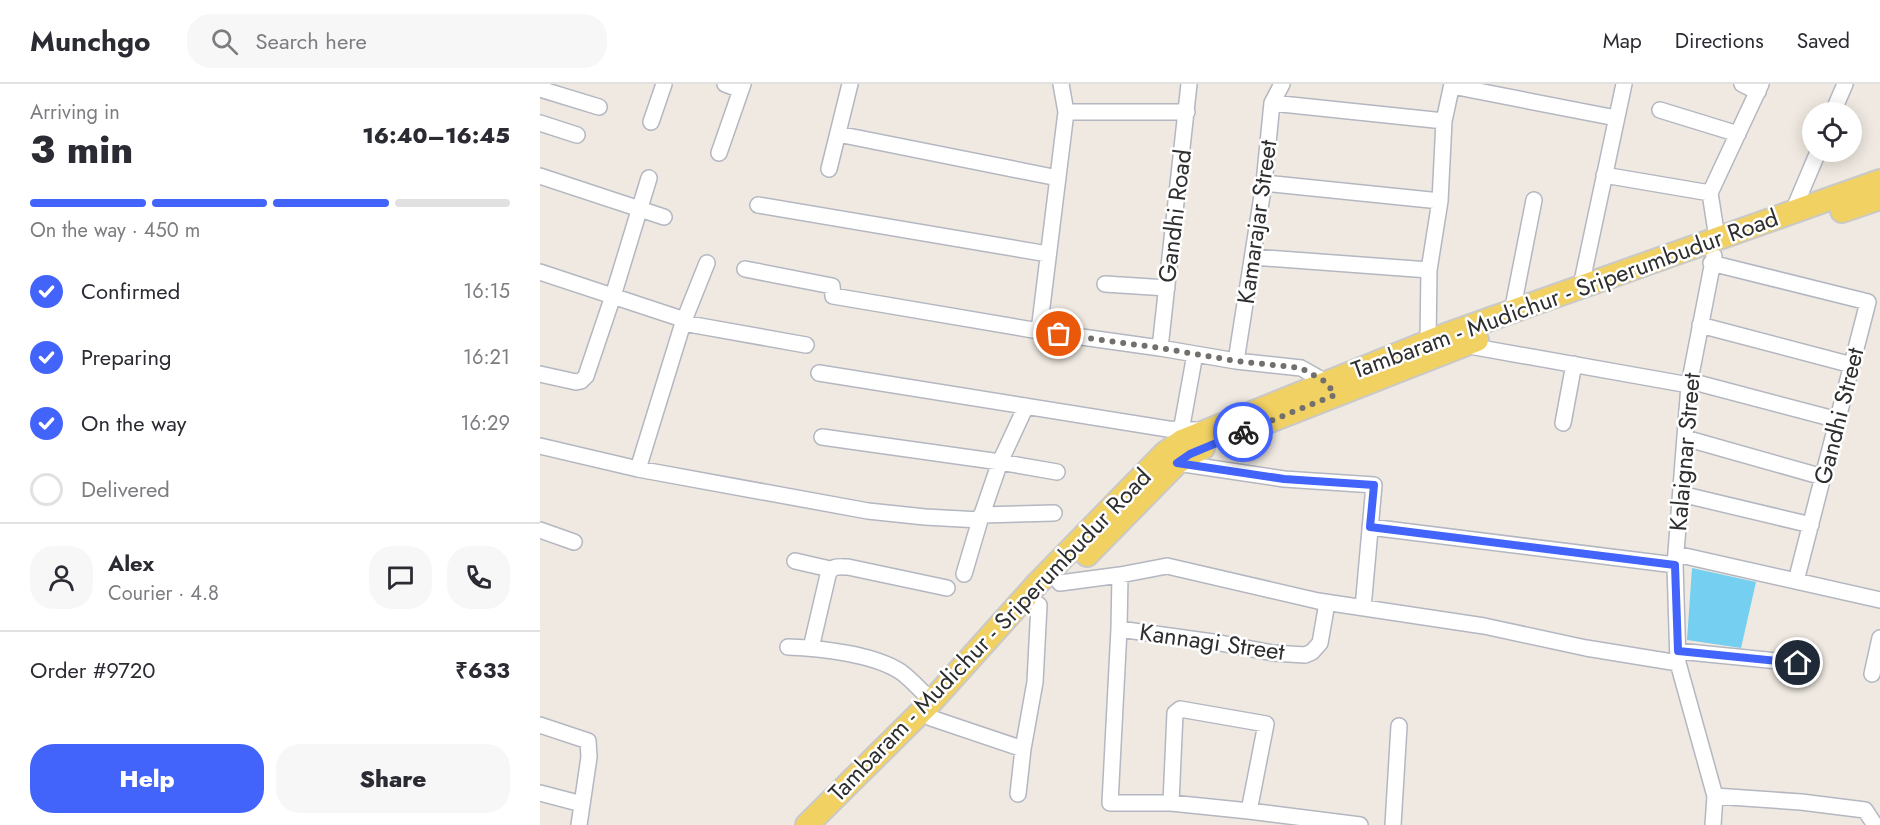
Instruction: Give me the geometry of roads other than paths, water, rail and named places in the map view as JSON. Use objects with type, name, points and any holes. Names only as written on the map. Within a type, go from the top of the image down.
[{"type":"main road","name":"Tambaram - Mudichur - Sriperumbudur Road","points":[[807,825],[932,710],[1039,605],[1177,463],[1190,454],[1331,389],[1429,350],[1512,312],[1581,285],[1714,252],[1793,211],[1880,181]]},
{"type":"main road","name":"Tambaram - Mudichur - Sriperumbudur Road","points":[[1429,350],[1462,345],[1714,252],[1880,198]]},
{"type":"main road","name":"Tambaram - Mudichur - Sriperumbudur Road","points":[[829,825],[901,755],[932,710],[1038,583],[1165,453],[1182,441],[1207,430],[1331,389]]},
{"type":"street","points":[[651,122],[664,84]]},
{"type":"street","points":[[719,153],[742,87],[725,84]]},
{"type":"street","points":[[829,169],[850,84]]},
{"type":"street","points":[[1039,331],[1066,112],[1061,84]]},
{"type":"street","name":"Gandhi Road","points":[[1160,348],[1189,84]]},
{"type":"street","name":"Kamarajar Street","points":[[1236,361],[1264,183],[1272,103],[1282,84]]},
{"type":"street","points":[[1581,285],[1624,84]]},
{"type":"street","points":[[1714,252],[1710,194],[1759,88],[1742,84]]},
{"type":"street","points":[[1837,102],[1845,84]]},
{"type":"street","points":[[1429,350],[1428,270],[1440,201],[1444,121],[1452,85],[1616,118]]},
{"type":"street","points":[[540,89],[599,107]]},
{"type":"street","points":[[1272,103],[1444,121]]},
{"type":"street","points":[[1660,110],[1738,134]]},
{"type":"street","points":[[1066,112],[1187,112]]},
{"type":"street","points":[[540,123],[577,135]]},
{"type":"street","points":[[838,134],[1058,178]]},
{"type":"street","points":[[1793,211],[1814,162]]},
{"type":"street","points":[[1604,175],[1710,194]]},
{"type":"street","points":[[540,176],[639,210],[664,216]]},
{"type":"street","points":[[540,374],[572,382],[581,381],[586,376],[650,178]]},
{"type":"street","points":[[1264,183],[1440,201]]},
{"type":"street","points":[[1512,312],[1534,200]]},
{"type":"street","points":[[758,205],[1048,254]]},
{"type":"street","name":"Kalaignar Street","points":[[1713,825],[1715,796],[1678,657],[1675,559],[1689,383],[1714,252]]},
{"type":"street","name":"Gandhi Street","points":[[1714,252],[1868,302],[1797,581]]},
{"type":"street","points":[[1253,257],[1428,270]]},
{"type":"street","points":[[638,469],[683,323],[707,263]]},
{"type":"street","points":[[745,269],[832,285],[833,296],[1039,331],[1236,361],[1301,368],[1331,389]]},
{"type":"street","points":[[540,272],[679,318],[683,323],[806,345]]},
{"type":"street","points":[[1105,284],[1167,288]]},
{"type":"street","points":[[1700,325],[1852,365]]},
{"type":"street","points":[[1462,345],[1689,383],[1838,420]]},
{"type":"street","points":[[1181,431],[1195,354]]},
{"type":"street","points":[[1563,423],[1574,364]]},
{"type":"street","points":[[819,373],[1181,431],[1207,430]]},
{"type":"street","points":[[964,574],[980,517],[1000,462],[1026,406]]},
{"type":"street","points":[[822,437],[1057,472]]},
{"type":"street","points":[[1685,438],[1824,477]]},
{"type":"street","points":[[540,446],[638,469],[868,510],[925,517],[1054,513]]},
{"type":"street","points":[[1177,463],[1284,479],[1374,485],[1363,608]]},
{"type":"street","points":[[1681,494],[1811,525]]},
{"type":"street","points":[[1370,527],[1675,559],[1797,581],[1880,600]]},
{"type":"street","points":[[540,530],[574,542]]},
{"type":"street","points":[[795,561],[830,569],[835,566],[848,567],[947,588]]},
{"type":"street","points":[[1059,583],[1167,566],[1327,603],[1484,626],[1586,648],[1678,657],[1798,663]]},
{"type":"street","points":[[811,648],[830,569]]},
{"type":"street","points":[[1120,575],[1110,803],[1171,803],[1360,825]]},
{"type":"street","name":"Kannagi Street","points":[[1119,630],[1220,643],[1273,653],[1305,655],[1312,652],[1320,643],[1327,603]]},
{"type":"street","points":[[1018,794],[1023,749],[1035,682],[1039,605]]},
{"type":"street","points":[[1872,674],[1880,638]]},
{"type":"street","points":[[788,647],[811,648],[866,657],[901,672],[932,710],[1023,749]]},
{"type":"street","points":[[1171,803],[1175,713],[1180,709],[1266,724],[1249,811]]},
{"type":"street","points":[[540,725],[588,741],[589,757],[579,825]]},
{"type":"street","points":[[1393,825],[1399,726]]},
{"type":"street","points":[[540,793],[582,804]]},
{"type":"street","points":[[1715,796],[1801,802],[1865,810],[1875,825]]},
{"type":"water","points":[[1692,568],[1756,582],[1741,648],[1687,640]]}]
